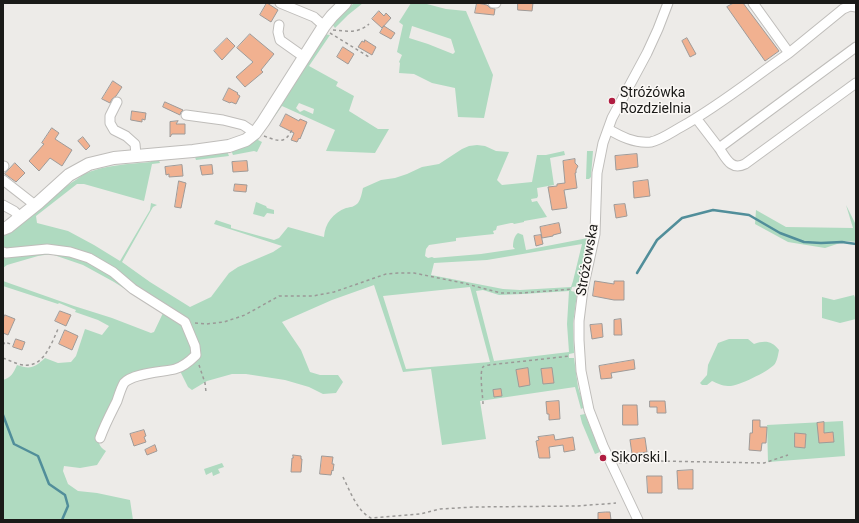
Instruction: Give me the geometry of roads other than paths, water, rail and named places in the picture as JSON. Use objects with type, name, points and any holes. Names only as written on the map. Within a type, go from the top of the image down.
[{"type":"main road","points":[[3,230],[70,175],[89,164],[98,161],[136,155],[193,151],[229,146],[260,135],[263,122],[304,57],[330,30],[332,16],[345,3]]},
{"type":"street","points":[[280,3],[314,17],[330,30]]},
{"type":"street","name":"Stróżowska","points":[[638,520],[598,434],[589,410],[581,371],[578,340],[579,321],[585,275],[595,234],[597,173],[603,142],[617,108],[647,53],[668,3]]},
{"type":"street","points":[[753,3],[789,53]]},
{"type":"street","points":[[608,129],[623,138],[637,141],[651,142],[665,136],[709,111],[789,53],[843,9],[850,6],[856,7]]},
{"type":"street","points":[[279,25],[278,32],[280,40],[304,57]]},
{"type":"street","points":[[719,148],[856,47]]},
{"type":"street","points":[[696,118],[728,162],[734,166],[741,166],[856,83]]},
{"type":"street","points":[[117,102],[110,116],[110,123],[114,130],[126,136],[135,144],[136,155]]},
{"type":"street","points":[[186,116],[222,120],[243,126],[260,135]]},
{"type":"street","points":[[3,180],[35,205]]},
{"type":"street","points":[[3,205],[14,211],[20,217]]},
{"type":"street","points":[[3,252],[6,253],[47,249],[70,252],[89,258],[113,272],[132,289],[185,322],[195,346],[196,355],[188,363],[176,369],[134,377],[125,383],[105,424],[100,438]]},
{"type":"waterway","points":[[637,273],[657,240],[682,218],[713,210],[749,215],[780,233],[804,242],[842,242],[856,244]]},
{"type":"waterway","points":[[3,415],[14,444],[38,456],[49,484],[65,495],[68,506],[62,520]]},
{"type":"place","name":"Stróżówka Rozdzielnia","points":[[612,101]]},
{"type":"place","name":"Sikorski I","points":[[603,458]]}]
